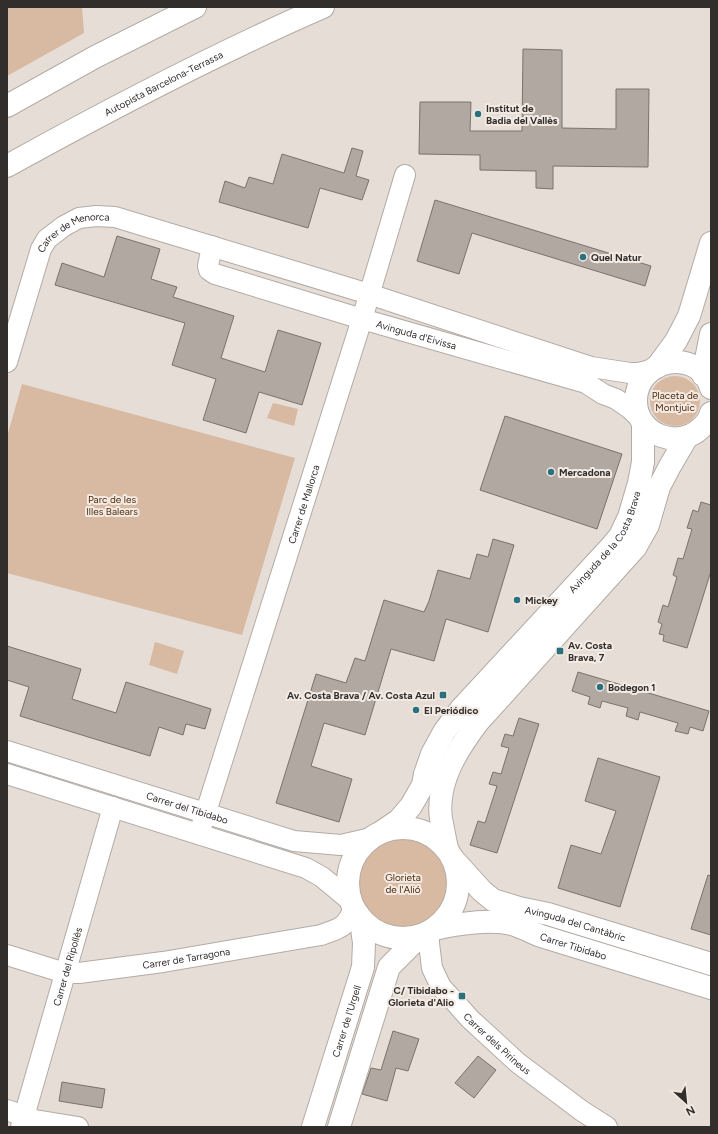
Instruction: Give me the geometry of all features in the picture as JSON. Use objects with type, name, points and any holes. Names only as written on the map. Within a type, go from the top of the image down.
[{"type":"main road","points":[[7,106],[95,57],[195,7]]},
{"type":"main road","name":"Autopista Barcelona-Terrassa","points":[[7,166],[127,101],[323,7]]},
{"type":"main road","points":[[711,243],[689,316],[676,341],[654,368],[645,376],[638,389],[636,404],[642,421],[648,429],[655,434],[670,439],[679,439],[699,432],[711,413]]},
{"type":"main road","points":[[708,380],[711,334]]},
{"type":"main road","points":[[654,368],[673,362],[681,363],[690,365],[697,369],[708,380]]},
{"type":"main road","name":"Avinguda de la Costa Brava","points":[[377,834],[399,820],[411,806],[423,785],[432,754],[444,732],[461,709],[610,549],[620,536],[629,518],[643,462],[642,421]]},
{"type":"main road","name":"Avinguda de la Costa Brava","points":[[450,854],[441,818],[441,800],[445,780],[451,762],[461,744],[486,713],[635,548],[648,525],[659,487],[670,466],[699,432]]},
{"type":"main road","points":[[339,1127],[389,967],[414,942],[429,931],[445,918],[454,905],[458,890],[458,874],[450,854],[434,837],[418,830],[401,828],[377,834],[360,849],[352,862],[348,877],[349,893],[354,908],[368,925],[381,933],[396,937],[411,937],[429,931]]},
{"type":"main road","name":"Avinguda del Cantàbric","points":[[450,854],[482,891],[493,900],[519,908],[548,914],[711,964]]},
{"type":"main road","name":"Carrer de l'Urgell","points":[[313,1127],[363,967],[364,943],[362,928],[354,908]]},
{"type":"main road","name":"Carrer Tibidabo","points":[[429,931],[450,926],[504,922],[541,936],[711,988]]},
{"type":"street","name":"Carrer de Mallorca","points":[[199,834],[406,175]]},
{"type":"street","name":"Carrer de Menorca","points":[[7,362],[41,249],[48,239],[64,226],[79,218],[96,216],[115,217],[216,247]]},
{"type":"street","points":[[216,247],[369,294],[591,367],[630,373],[638,373],[654,368]]},
{"type":"street","name":"Avinguda d'Eivissa","points":[[216,247],[208,266],[209,270],[215,274],[362,319],[586,383],[602,394],[616,399],[629,408],[642,421]]},
{"type":"street","name":"Carrer del Tibidabo","points":[[7,751],[294,841],[341,845],[377,834]]},
{"type":"street","name":"Carrer del Tibidabo","points":[[7,774],[306,868],[322,877],[354,908]]},
{"type":"street","name":"Carrer del Ripollès","points":[[17,1118],[65,973],[113,807]]},
{"type":"street","name":"Carrer de Tarragona","points":[[7,955],[65,973],[79,973],[163,962],[321,935],[340,929],[346,923],[354,908]]},
{"type":"street","name":"Carrer dels Pirineus","points":[[429,931],[432,968],[441,987],[470,1019],[518,1063],[582,1111],[607,1127]]},
{"type":"street","points":[[17,1118],[78,1127]]},
{"type":"green space","points":[[7,7],[82,7],[84,33],[7,76]]},
{"type":"green space","name":"Placeta de Montjuïc","points":[[670,376],[680,376],[693,383],[700,396],[700,406],[693,419],[680,426],[670,426],[661,422],[654,415],[650,406],[650,396],[654,387],[661,380]]},
{"type":"green space","name":"Parc de les Illes Balears","points":[[22,384],[295,458],[242,635],[7,573],[7,437]]},
{"type":"green space","points":[[273,403],[298,409],[294,426],[267,418]]},
{"type":"green space","points":[[155,642],[184,651],[177,674],[149,665]]},
{"type":"green space","name":"Glorieta de l'Alió","points":[[403,837],[420,841],[435,851],[445,866],[449,883],[445,900],[435,915],[420,925],[403,929],[386,925],[371,915],[361,900],[357,883],[361,866],[371,851],[386,841]]},
{"type":"building","points":[[523,49],[562,50],[562,128],[616,129],[616,89],[649,89],[648,167],[553,166],[553,189],[536,188],[536,171],[480,170],[480,155],[419,154],[420,102],[471,102],[470,131],[522,131]]},
{"type":"building","points":[[352,148],[363,151],[356,176],[369,180],[362,200],[320,188],[308,228],[219,202],[225,181],[245,188],[249,177],[273,184],[282,154],[344,173]]},
{"type":"building","points":[[435,200],[651,266],[645,286],[472,233],[459,274],[417,261]]},
{"type":"building","points":[[117,236],[160,249],[151,279],[177,287],[173,297],[234,316],[221,358],[265,372],[278,330],[321,343],[302,405],[259,392],[246,433],[203,420],[216,379],[172,365],[185,323],[55,285],[62,263],[104,277]]},
{"type":"building","name":"Mercadona","points":[[505,416],[622,454],[597,529],[480,490]]},
{"type":"building","points":[[701,502],[711,505],[711,571],[687,648],[663,641],[664,635],[659,634],[662,624],[658,622],[663,605],[668,607],[677,577],[673,575],[678,558],[683,559],[692,529],[687,528],[693,510],[698,512]]},
{"type":"building","points":[[493,539],[514,545],[488,632],[446,619],[434,661],[391,649],[365,735],[324,723],[311,766],[352,779],[339,822],[276,803],[316,674],[346,683],[355,658],[365,661],[384,600],[424,612],[429,601],[438,570],[470,579],[477,554],[488,557]]},
{"type":"building","points":[[7,646],[81,669],[72,699],[116,713],[126,682],[211,709],[205,729],[186,724],[183,735],[159,727],[150,756],[20,716],[29,687],[7,680]]},
{"type":"building","points":[[578,672],[709,711],[703,731],[690,727],[688,734],[675,731],[678,723],[640,712],[638,720],[626,716],[628,708],[602,701],[600,708],[588,704],[590,697],[572,691]]},
{"type":"building","points":[[519,718],[539,724],[497,853],[470,845],[478,821],[485,823],[497,786],[489,784],[493,772],[501,774],[509,748],[501,746],[505,734],[513,736]]},
{"type":"building","points":[[598,758],[660,777],[620,907],[558,888],[571,845],[601,854],[616,811],[585,801]]},
{"type":"building","points":[[708,875],[711,876],[711,935],[691,929]]},
{"type":"building","points":[[393,1031],[419,1039],[408,1071],[396,1068],[387,1101],[362,1094],[371,1068],[381,1070]]},
{"type":"building","points":[[478,1056],[496,1070],[474,1098],[455,1083]]},
{"type":"building","points":[[62,1082],[105,1089],[102,1108],[59,1101]]},
{"type":"place","name":"Institut de Badia del Vallès","points":[[478,114]]},
{"type":"place","name":"Quel Natur","points":[[583,257]]},
{"type":"place","name":"Mercadona","points":[[551,472]]},
{"type":"place","name":"Mickey","points":[[517,600]]},
{"type":"place","name":"Av. Costa Brava, 7","points":[[560,651]]},
{"type":"place","name":"Bodegon 1","points":[[600,687]]},
{"type":"place","name":"Av. Costa Brava / Av. Costa Azul","points":[[443,695]]},
{"type":"place","name":"El Periódico","points":[[416,710]]},
{"type":"place","name":"C/ Tibidabo - Glorieta d'Alio","points":[[462,996]]}]
